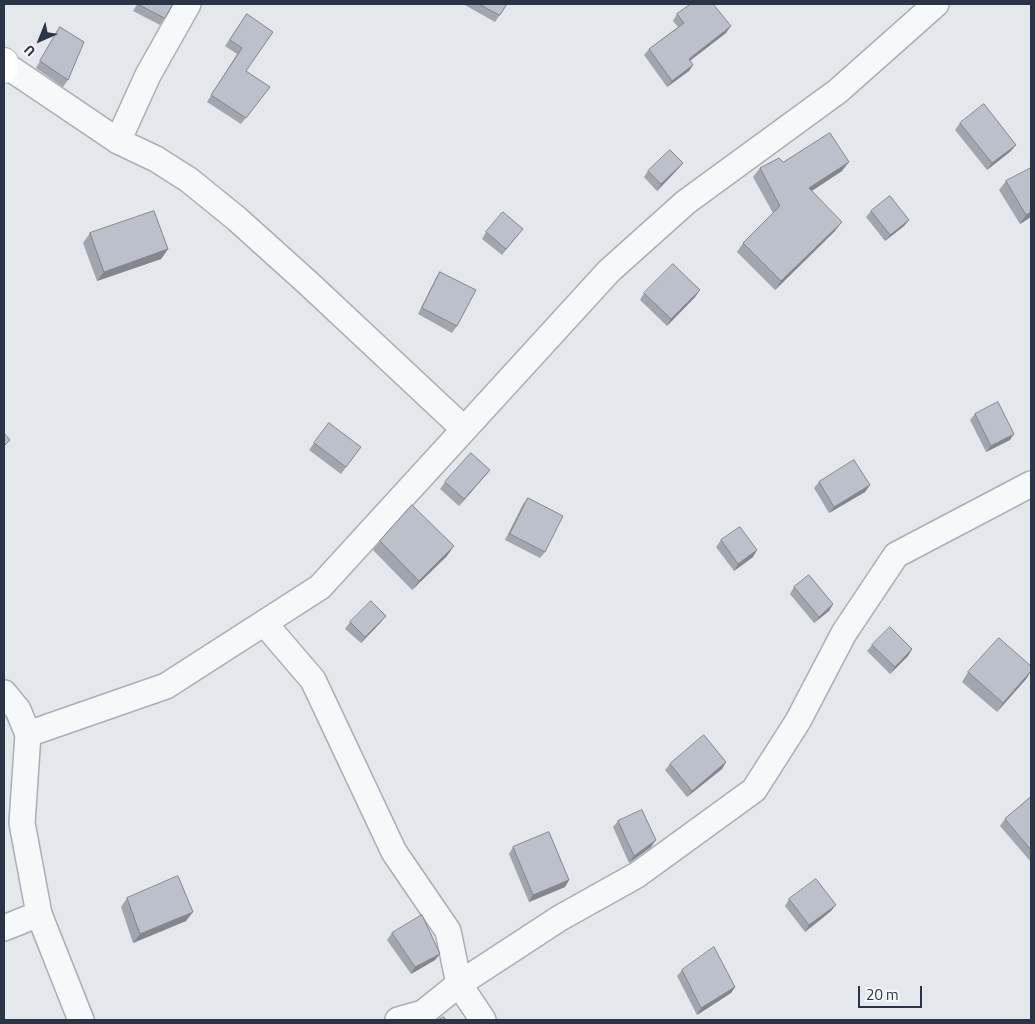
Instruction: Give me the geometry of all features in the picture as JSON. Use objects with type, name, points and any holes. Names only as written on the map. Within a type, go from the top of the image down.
[{"type":"street","points":[[118,141],[148,75],[188,4]]},
{"type":"street","points":[[28,734],[166,686],[320,587],[609,271],[686,202],[838,92],[936,4]]},
{"type":"street","points":[[4,64],[118,141],[156,159],[189,180],[236,219],[464,429]]},
{"type":"street","points":[[4,64],[4,69]]},
{"type":"street","points":[[398,1020],[423,1013],[459,984],[560,918],[637,875],[754,790],[798,721],[844,632],[896,555],[1031,484]]},
{"type":"street","points":[[265,624],[313,680],[394,852],[448,931],[459,984],[483,1020]]},
{"type":"street","points":[[4,693],[18,710],[28,734],[22,823],[39,914],[81,1020]]},
{"type":"street","points":[[4,928],[39,914]]},
{"type":"building","points":[[138,4],[173,4],[165,18]]},
{"type":"building","points":[[479,4],[507,4],[500,15]]},
{"type":"building","points":[[691,4],[713,4],[731,26],[689,59],[693,65],[672,81],[649,49],[684,23],[677,14]]},
{"type":"building","points":[[247,14],[273,32],[246,71],[270,87],[246,118],[211,95],[242,48],[230,40]]},
{"type":"building","points":[[60,27],[84,42],[68,80],[40,61]]},
{"type":"building","points":[[984,104],[1016,145],[992,163],[960,123]]},
{"type":"building","points":[[830,133],[849,162],[809,188],[842,222],[781,281],[743,243],[780,206],[760,168],[779,158],[783,162]]},
{"type":"building","points":[[670,150],[683,163],[661,184],[648,171]]},
{"type":"building","points":[[1031,168],[1031,212],[1026,215],[1006,181]]},
{"type":"building","points":[[890,196],[909,220],[890,235],[871,211]]},
{"type":"building","points":[[154,211],[168,249],[104,272],[90,233]]},
{"type":"building","points":[[503,212],[523,229],[506,249],[486,232]]},
{"type":"building","points":[[673,264],[700,290],[671,319],[644,293]]},
{"type":"building","points":[[440,272],[476,290],[457,326],[422,308]]},
{"type":"building","points":[[998,402],[1014,434],[991,446],[975,414]]},
{"type":"building","points":[[329,423],[361,447],[346,467],[314,443]]},
{"type":"building","points":[[4,433],[10,440],[4,446]]},
{"type":"building","points":[[471,453],[490,470],[464,499],[445,482]]},
{"type":"building","points":[[854,460],[870,485],[834,507],[819,482]]},
{"type":"building","points":[[528,498],[563,516],[545,552],[510,534]]},
{"type":"building","points":[[412,505],[454,546],[419,581],[380,541]]},
{"type":"building","points":[[740,527],[757,550],[738,564],[721,540]]},
{"type":"building","points":[[809,575],[833,604],[819,617],[794,587]]},
{"type":"building","points":[[371,601],[386,616],[365,637],[350,622]]},
{"type":"building","points":[[890,627],[912,649],[895,667],[872,645]]},
{"type":"building","points":[[999,638],[1031,666],[1031,671],[1003,703],[968,672]]},
{"type":"building","points":[[704,735],[726,762],[692,791],[670,764]]},
{"type":"building","points":[[1031,797],[1031,850],[1005,819]]},
{"type":"building","points":[[642,810],[656,840],[634,856],[618,821]]},
{"type":"building","points":[[549,832],[569,880],[533,895],[513,847]]},
{"type":"building","points":[[178,876],[193,912],[140,934],[127,898]]},
{"type":"building","points":[[816,879],[836,905],[809,925],[789,899]]},
{"type":"building","points":[[422,915],[440,954],[415,967],[392,933]]},
{"type":"building","points":[[714,947],[735,987],[701,1008],[682,970]]}]
